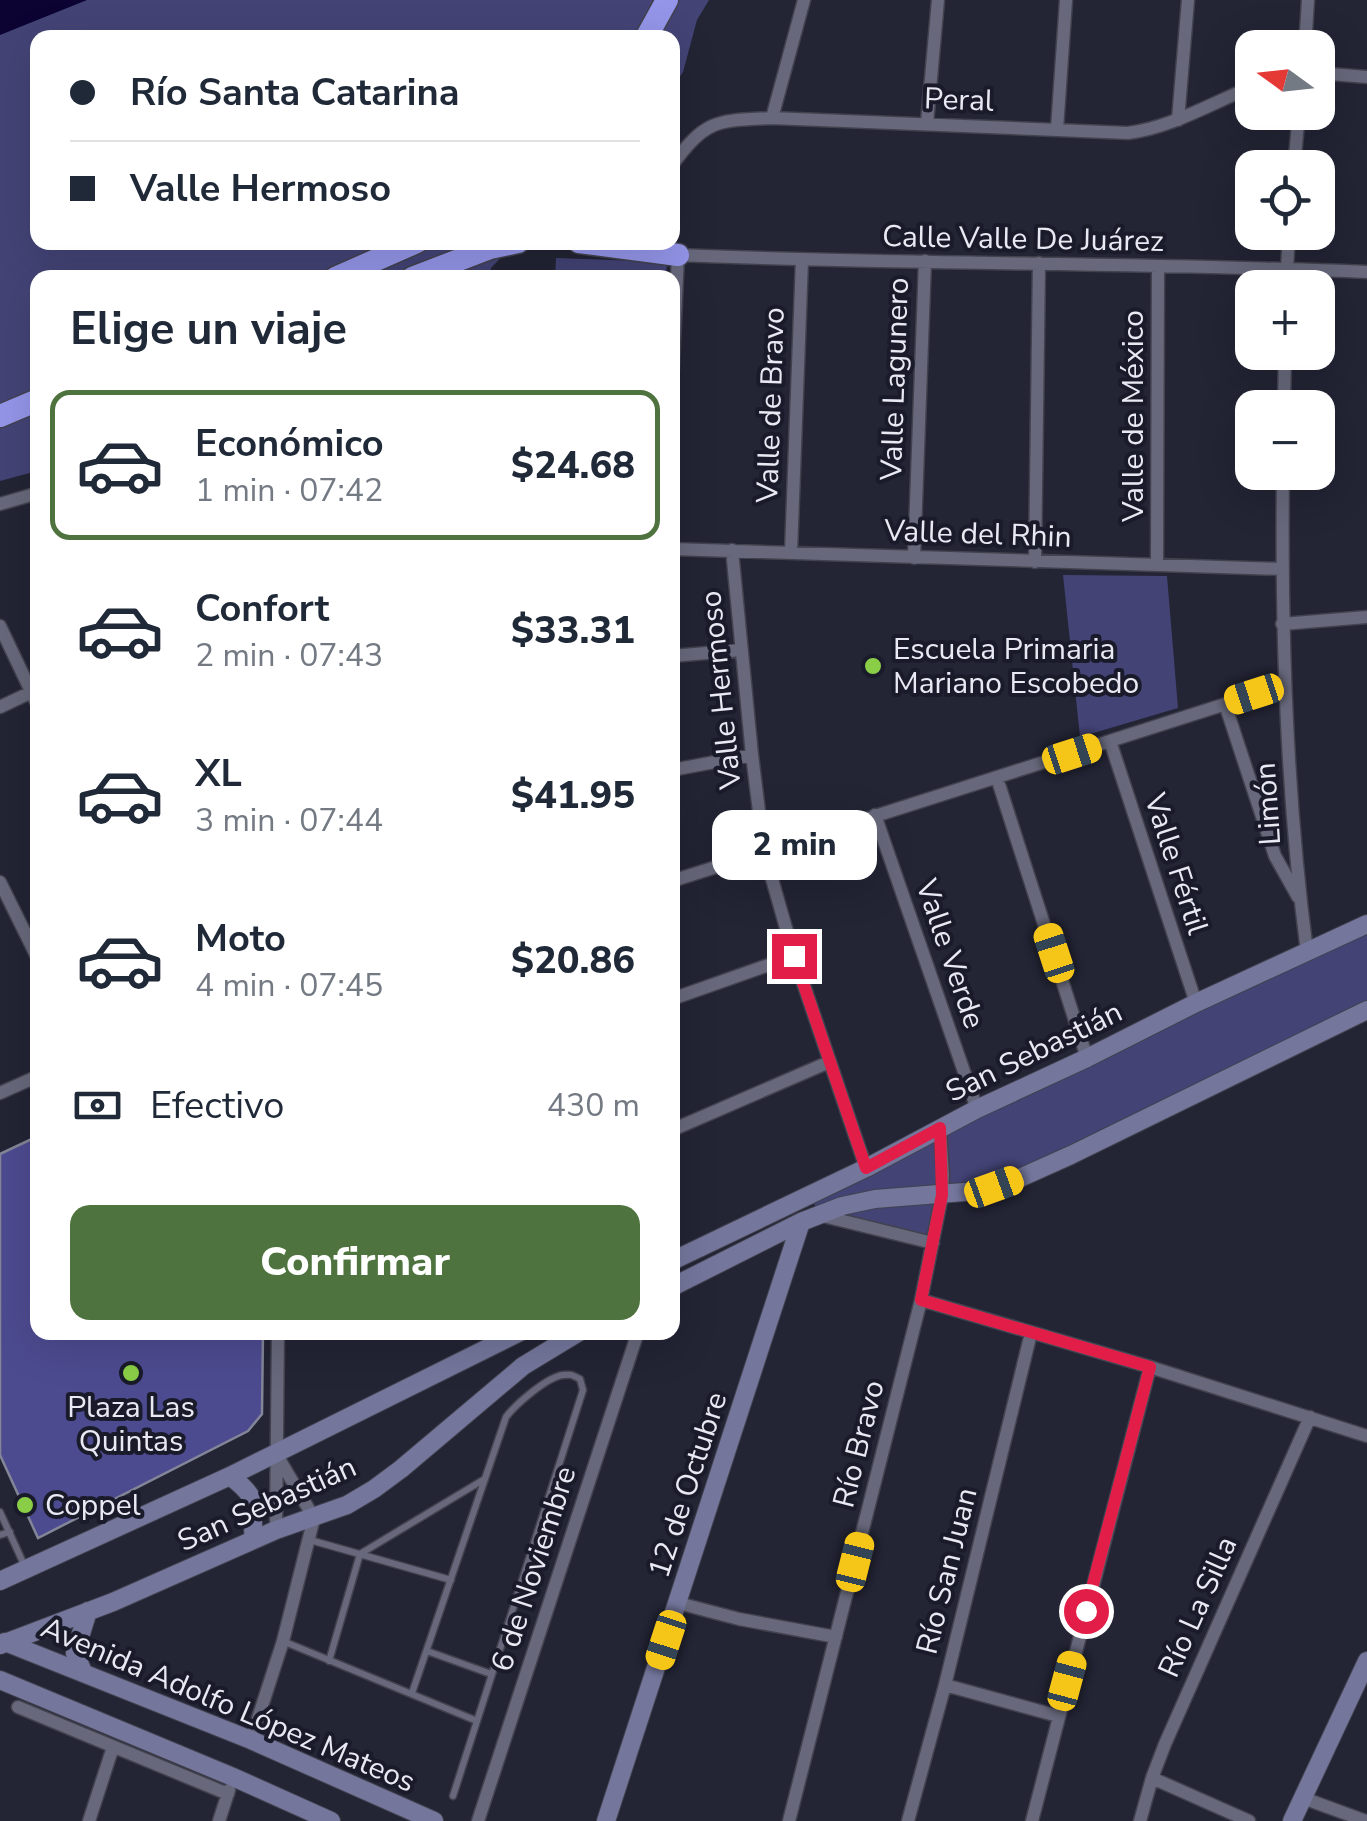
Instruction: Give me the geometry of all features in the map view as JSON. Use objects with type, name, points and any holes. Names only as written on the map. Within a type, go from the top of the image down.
[{"type":"highway","points":[[650,30],[667,0]]},
{"type":"highway","points":[[353,270],[400,250]]},
{"type":"highway","points":[[433,270],[485,250]]},
{"type":"highway","points":[[640,250],[678,255]]},
{"type":"highway","points":[[0,416],[30,403]]},
{"type":"main road","name":"San Sebastián","points":[[680,1257],[1196,1003],[1367,924]]},
{"type":"main road","points":[[680,1283],[810,1218],[858,1202],[994,1187],[1036,1171],[1367,1010]]},
{"type":"main road","name":"12 de Octubre","points":[[606,1821],[810,1218]]},
{"type":"main road","name":"San Sebastián","points":[[0,1581],[230,1476],[504,1340]]},
{"type":"main road","name":"San Sebastián","points":[[2,1642],[347,1505],[374,1490],[523,1366],[566,1340]]},
{"type":"main road","points":[[230,1476],[252,1494],[254,1539]]},
{"type":"main road","points":[[83,1672],[76,1653],[88,1611]]},
{"type":"main road","name":"Avenida Adolfo López Mateos","points":[[2,1642],[251,1740],[434,1821]]},
{"type":"main road","points":[[1292,1821],[1367,1661]]},
{"type":"main road","points":[[0,1680],[230,1786],[332,1821]]},
{"type":"street","points":[[772,118],[804,0]]},
{"type":"street","points":[[928,124],[938,0]]},
{"type":"street","points":[[1057,129],[1066,0]]},
{"type":"street","points":[[1178,120],[1188,0]]},
{"type":"street","points":[[1306,30],[1308,0]]},
{"type":"street","points":[[1335,74],[1367,77]]},
{"type":"street","name":"Peral","points":[[680,155],[708,126],[728,121],[772,118],[1128,133],[1178,120],[1235,94]]},
{"type":"street","points":[[1286,268],[1288,250]]},
{"type":"street","points":[[677,270],[678,255]]},
{"type":"street","name":"Calle Valle De Juárez","points":[[678,255],[1367,272]]},
{"type":"street","name":"Valle de Bravo","points":[[791,552],[802,260]]},
{"type":"street","name":"Valle Lagunero","points":[[914,558],[924,261]]},
{"type":"street","points":[[1035,562],[1039,263]]},
{"type":"street","name":"Valle de México","points":[[1157,565],[1158,267]]},
{"type":"street","name":"Limón","points":[[1283,490],[1284,685],[1306,952]]},
{"type":"street","points":[[0,504],[30,495]]},
{"type":"street","name":"Valle del Rhin","points":[[680,549],[1282,569]]},
{"type":"street","name":"Valle Hermoso","points":[[732,550],[764,852],[794,956],[866,1168]]},
{"type":"street","points":[[1282,624],[1367,616]]},
{"type":"street","points":[[0,626],[30,683]]},
{"type":"street","points":[[680,655],[741,650]]},
{"type":"street","points":[[680,878],[1284,685]]},
{"type":"street","points":[[0,706],[30,693]]},
{"type":"street","points":[[1224,704],[1275,856],[1300,898]]},
{"type":"street","name":"Valle Fértil","points":[[1110,741],[1196,1003]]},
{"type":"street","points":[[680,768],[752,754]]},
{"type":"street","points":[[997,778],[1088,1058]]},
{"type":"street","name":"Valle Verde","points":[[875,814],[977,1110]]},
{"type":"street","points":[[0,882],[30,943]]},
{"type":"street","points":[[680,996],[794,956]]},
{"type":"street","points":[[680,1127],[830,1062]]},
{"type":"street","points":[[0,1094],[30,1080]]},
{"type":"street","name":"Río Bravo","points":[[789,1821],[921,1300],[942,1195],[940,1128]]},
{"type":"street","points":[[810,1218],[933,1243]]},
{"type":"street","points":[[921,1300],[1367,1436]]},
{"type":"street","name":"Río San Juan","points":[[908,1821],[1032,1333]]},
{"type":"street","points":[[276,1530],[278,1340]]},
{"type":"street","name":"6 de Noviembre","points":[[478,1821],[635,1340]]},
{"type":"street","points":[[1032,1821],[1150,1367]]},
{"type":"street","name":"Río La Silla","points":[[1140,1821],[1152,1778],[1310,1417]]},
{"type":"street","points":[[251,1740],[283,1642],[314,1518],[276,1452]]},
{"type":"street","points":[[678,1603],[836,1637]]},
{"type":"street","points":[[944,1686],[1058,1716]]},
{"type":"street","points":[[18,1706],[113,1746],[230,1786],[219,1821]]},
{"type":"street","points":[[89,1821],[113,1746]]},
{"type":"street","points":[[1152,1778],[1249,1821]]},
{"type":"street","points":[[1303,1798],[1366,1821]]},
{"type":"lane","points":[[412,1693],[506,1417],[515,1405],[558,1375],[580,1379],[583,1390],[454,1796]]},
{"type":"lane","points":[[329,1661],[360,1554],[484,1479]]},
{"type":"lane","points":[[0,1512],[27,1570]]},
{"type":"lane","points":[[0,1535],[10,1532]]},
{"type":"lane","points":[[310,1540],[450,1580]]},
{"type":"lane","points":[[283,1642],[477,1721]]},
{"type":"lane","points":[[427,1651],[491,1674]]},
{"type":"shaded area","points":[[0,0],[709,0],[697,20],[680,76],[680,30],[30,30],[30,250],[508,250],[491,270],[30,270],[30,473],[0,481]]},
{"type":"shaded area","points":[[0,0],[87,0],[0,35]]},
{"type":"shaded area","points":[[556,258],[667,262],[666,270],[555,270]]},
{"type":"shaded area","points":[[1063,575],[1167,576],[1178,708],[1080,737]]},
{"type":"shaded area","points":[[1367,924],[1367,1010],[1036,1171],[942,1195],[933,1243],[818,1215],[811,1194]]},
{"type":"building","name":"Plaza Las Quintas","points":[[30,1140],[30,1340],[263,1340],[262,1414],[248,1431],[38,1538],[0,1455],[0,1154]]},
{"type":"place","name":"Escuela Primaria Mariano Escobedo","points":[[873,666]]},
{"type":"place","name":"Plaza Las Quintas","points":[[131,1373]]},
{"type":"place","name":"Coppel","points":[[25,1505]]},
{"type":"route","points":[[794,956],[866,1168],[940,1128],[942,1195],[921,1300],[1150,1367],[1086,1611]]}]
